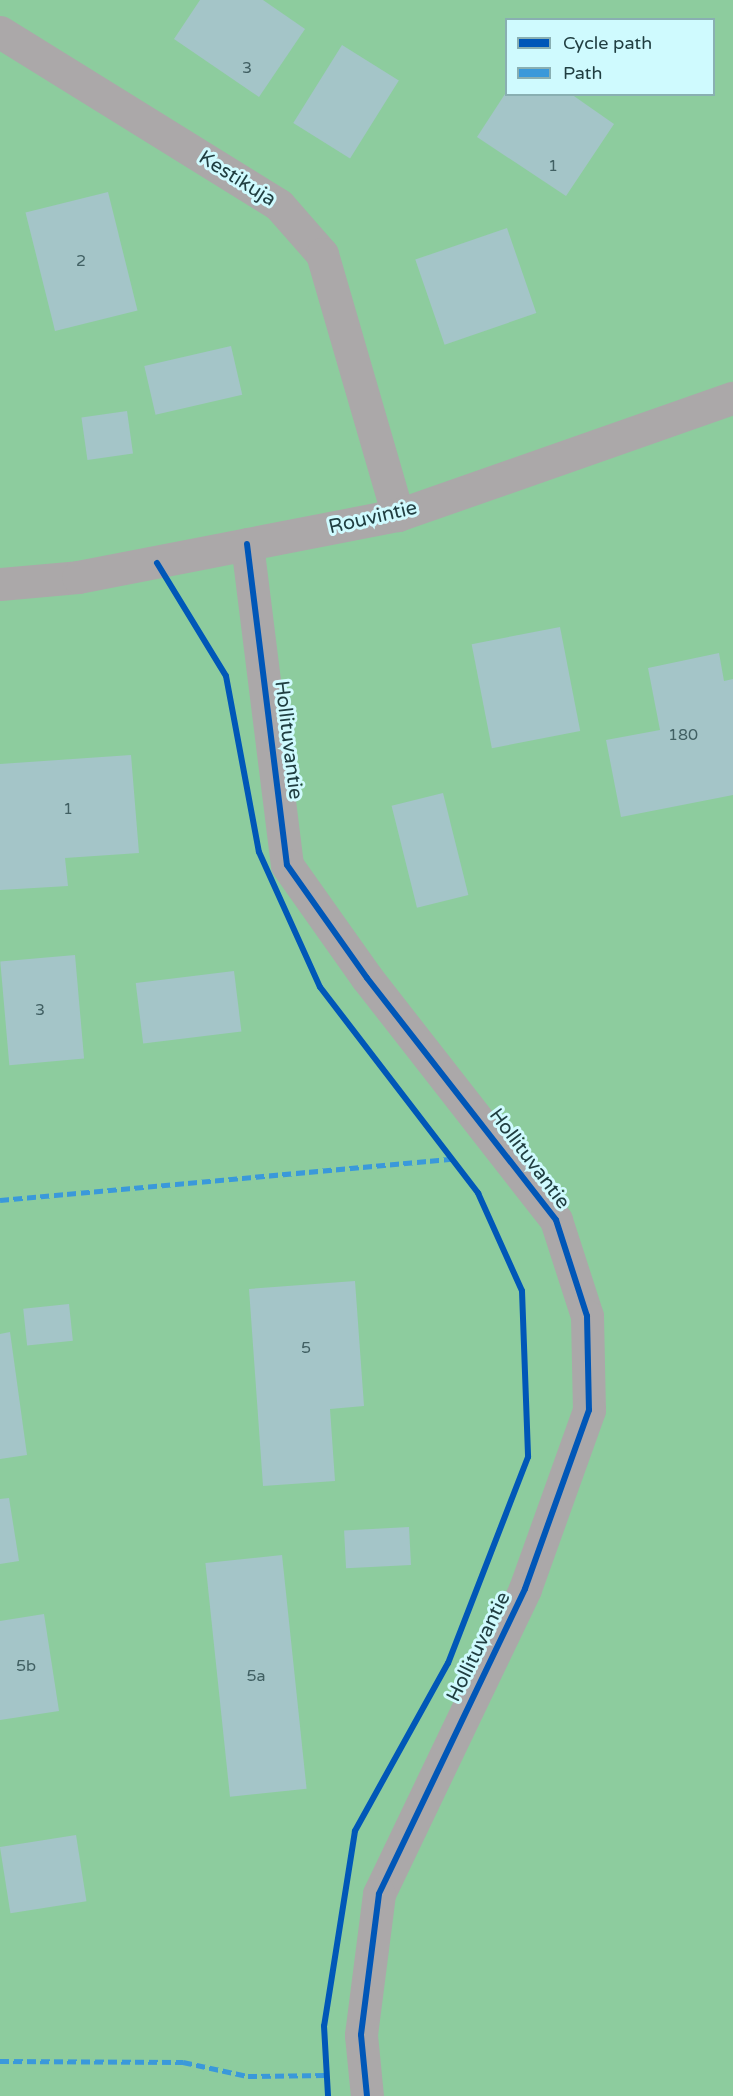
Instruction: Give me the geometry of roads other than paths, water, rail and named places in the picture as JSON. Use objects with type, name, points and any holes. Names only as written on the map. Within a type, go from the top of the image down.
[{"type":"street","name":"Kestikuja","points":[[0,32],[279,205],[322,254],[398,515]]},
{"type":"street","name":"Rouvintie","points":[[0,584],[78,578],[398,515],[733,398]]},
{"type":"street","name":"Hollituvantie","points":[[247,544],[287,865],[367,978],[556,1220],[587,1316],[589,1410],[525,1589],[378,1894],[362,2035],[367,2096]]}]
